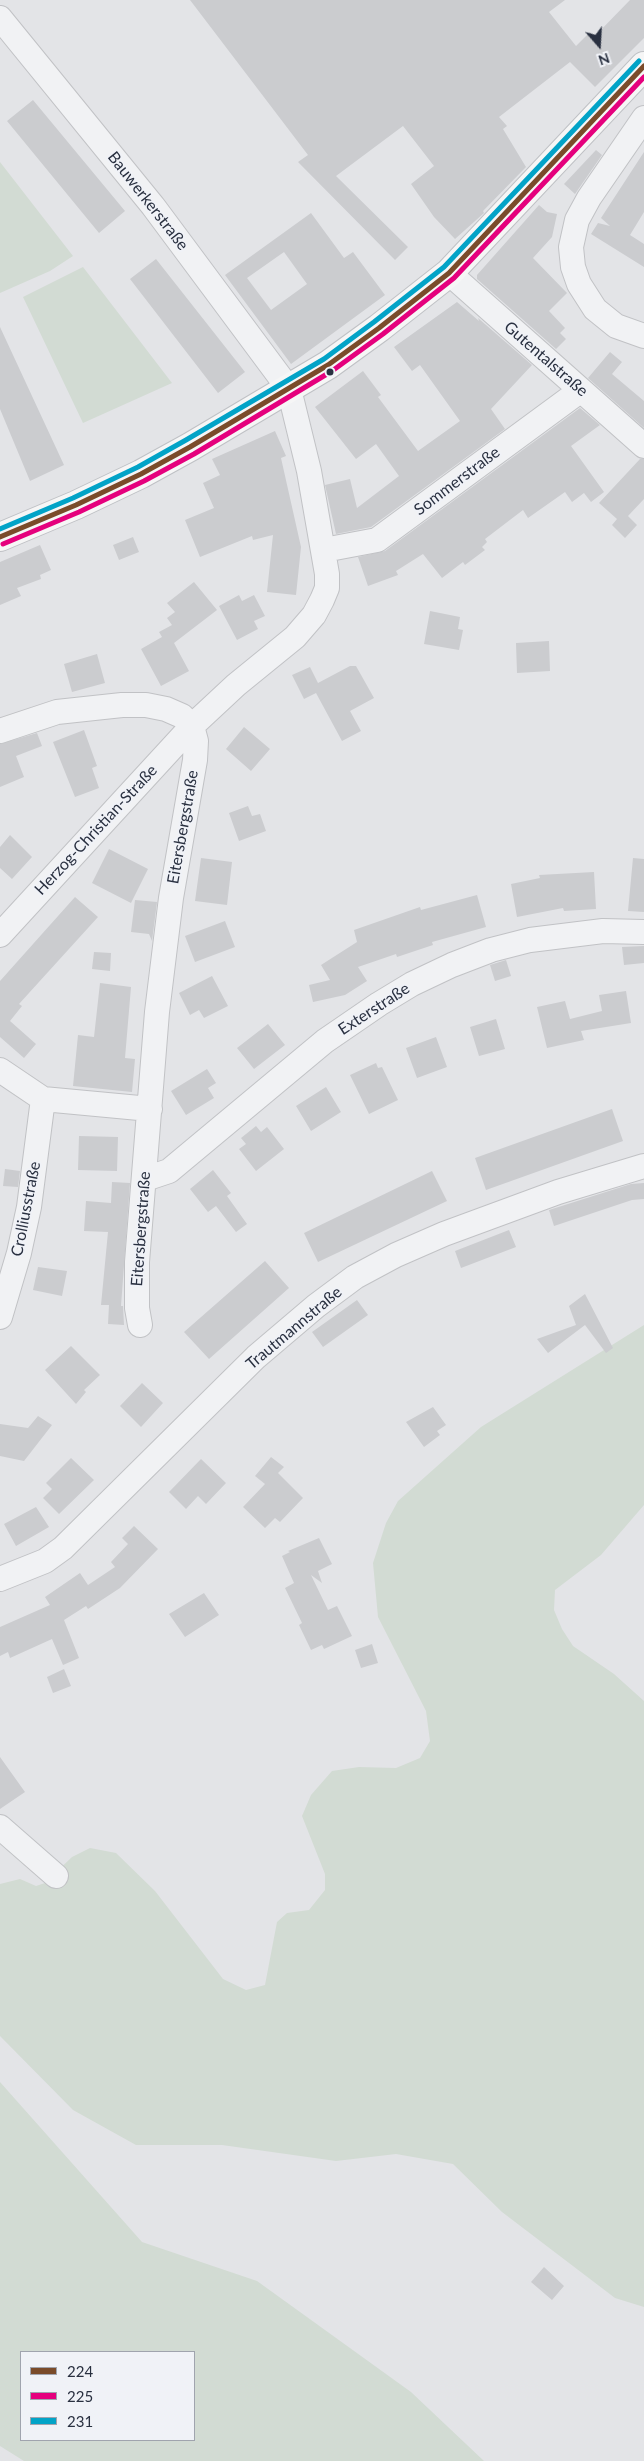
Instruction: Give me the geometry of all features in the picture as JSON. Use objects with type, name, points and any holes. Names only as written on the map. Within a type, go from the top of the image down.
[{"type":"main road","points":[[0,537],[141,474],[289,389],[328,365],[379,328],[449,273],[644,66]]},
{"type":"street","name":"Bauwerkerstraße","points":[[0,18],[154,206],[289,389]]},
{"type":"street","points":[[644,118],[588,198],[577,220],[571,247],[579,284],[595,309],[616,326],[644,336]]},
{"type":"street","name":"Gutentalstraße","points":[[449,273],[644,446]]},
{"type":"street","points":[[0,731],[57,712],[122,705],[146,705],[166,709],[182,716],[192,726],[236,685],[295,637],[314,615],[326,588],[324,550],[309,471],[289,389]]},
{"type":"street","name":"Sommerstraße","points":[[324,550],[376,540],[581,390]]},
{"type":"street","name":"Herzog-Christian-Straße","points":[[0,935],[192,726]]},
{"type":"street","name":"Eitersbergstraße","points":[[140,1325],[137,1308],[137,1262],[163,951],[195,760],[196,741],[192,726]]},
{"type":"street","name":"Exterstraße","points":[[145,1179],[169,1171],[326,1041],[379,1004],[412,984],[452,965],[491,950],[530,940],[603,931],[644,932]]},
{"type":"street","points":[[0,1070],[43,1099],[150,1109]]},
{"type":"street","name":"Crolliusstraße","points":[[0,1317],[19,1253],[29,1208],[43,1099]]},
{"type":"street","name":"Trautmannstraße","points":[[0,1579],[45,1561],[63,1548],[256,1357],[316,1306],[356,1277],[396,1255],[444,1234],[558,1192],[644,1166]]},
{"type":"street","points":[[0,1828],[56,1876]]},
{"type":"shaded area","points":[[0,162],[73,256],[50,271],[0,293]]},
{"type":"shaded area","points":[[83,267],[172,383],[83,423],[23,297]]},
{"type":"shaded area","points":[[644,1325],[644,1505],[601,1555],[555,1590],[554,1610],[562,1629],[573,1646],[614,1674],[644,1701],[644,2307],[615,2298],[502,2212],[453,2164],[396,2154],[336,2161],[222,2145],[136,2145],[73,2110],[0,2036],[0,1884],[20,1879],[36,1886],[45,1883],[72,1857],[90,1848],[116,1853],[155,1891],[223,1979],[246,1990],[265,1985],[277,1922],[287,1913],[309,1910],[325,1890],[325,1874],[302,1816],[311,1795],[332,1771],[359,1767],[396,1768],[420,1758],[430,1741],[426,1711],[378,1617],[373,1563],[386,1523],[398,1501],[481,1427]]},
{"type":"shaded area","points":[[0,2082],[142,2242],[257,2281],[411,2392],[484,2461],[24,2461],[0,2446]]},
{"type":"building","points":[[190,0],[565,0],[549,12],[576,46],[590,32],[594,37],[630,0],[644,0],[644,38],[595,87],[570,62],[499,117],[507,126],[503,129],[526,167],[483,211],[484,213],[455,239],[434,217],[411,184],[434,166],[403,126],[336,176],[408,247],[395,260],[298,162],[308,155]]},
{"type":"building","points":[[33,100],[125,211],[99,233],[7,121]]},
{"type":"building","points":[[596,150],[602,155],[575,194],[564,184]]},
{"type":"building","points":[[644,152],[644,212],[630,235],[644,244],[644,267],[591,234],[598,223],[610,226],[601,218]]},
{"type":"building","points":[[539,205],[547,212],[557,214],[552,237],[533,258],[567,293],[549,311],[565,328],[560,333],[566,339],[556,349],[477,279],[477,275]]},
{"type":"building","points":[[311,213],[344,258],[353,252],[385,295],[291,364],[225,275]],"holes":[[[284,252],[307,284],[271,310],[247,278]]]},
{"type":"building","points":[[156,259],[245,372],[218,393],[130,279]]},
{"type":"building","points":[[457,302],[532,365],[491,409],[505,429],[371,527],[336,534],[325,485],[350,479],[357,508],[399,476],[376,444],[356,459],[315,407],[363,371],[381,395],[378,397],[418,451],[460,421],[420,365],[412,371],[394,347]]},
{"type":"building","points":[[0,327],[64,465],[30,481],[0,409]]},
{"type":"building","points":[[610,352],[622,362],[612,374],[644,401],[644,428],[588,378]]},
{"type":"building","points":[[580,408],[600,425],[571,446],[604,492],[591,502],[584,493],[572,502],[565,492],[528,518],[523,510],[485,539],[487,542],[482,547],[485,550],[465,565],[463,562],[442,578],[423,554],[396,571],[398,575],[368,586],[358,557],[385,551]]},
{"type":"building","points":[[275,431],[286,456],[281,458],[301,547],[296,595],[267,592],[273,535],[253,540],[252,536],[200,557],[185,520],[214,508],[203,483],[220,475],[212,459]]},
{"type":"building","points":[[640,459],[644,459],[644,499],[628,516],[637,525],[625,538],[612,525],[617,519],[599,503]]},
{"type":"building","points":[[133,537],[139,552],[119,560],[113,545]]},
{"type":"building","points":[[40,545],[51,570],[40,575],[41,579],[17,588],[21,596],[0,605],[0,562]]},
{"type":"building","points":[[194,582],[217,610],[174,643],[189,671],[161,686],[141,649],[162,637],[159,632],[172,625],[167,618],[175,612],[167,603]]},
{"type":"building","points":[[239,595],[242,601],[254,595],[265,616],[254,621],[258,629],[237,640],[219,606]]},
{"type":"building","points":[[430,611],[460,617],[458,629],[463,630],[459,650],[424,644]]},
{"type":"building","points":[[549,641],[550,671],[517,673],[516,643]]},
{"type":"building","points":[[97,654],[105,683],[72,692],[64,664]]},
{"type":"building","points":[[350,666],[356,666],[374,698],[350,711],[361,731],[342,741],[316,693],[304,699],[292,675],[310,667],[318,683]]},
{"type":"building","points":[[244,727],[270,749],[251,771],[226,749]]},
{"type":"building","points":[[84,730],[97,766],[92,768],[99,788],[75,797],[53,742]]},
{"type":"building","points":[[37,733],[42,746],[16,756],[24,777],[0,787],[0,744]]},
{"type":"building","points":[[248,806],[252,816],[260,814],[266,831],[239,841],[229,813]]},
{"type":"building","points":[[10,835],[32,857],[12,879],[0,868],[0,847]]},
{"type":"building","points":[[109,849],[148,869],[131,903],[92,883]]},
{"type":"building","points":[[201,858],[232,862],[227,905],[195,901]]},
{"type":"building","points":[[633,858],[644,859],[644,912],[628,911]]},
{"type":"building","points":[[594,872],[596,909],[564,911],[563,908],[517,917],[511,884],[540,878],[539,875]]},
{"type":"building","points":[[477,895],[486,927],[432,942],[433,945],[397,957],[396,954],[358,967],[367,981],[345,995],[313,1002],[309,985],[330,980],[321,965],[357,942],[354,930],[420,907],[421,910]]},
{"type":"building","points":[[75,897],[98,917],[19,1004],[22,1006],[10,1021],[36,1044],[24,1058],[0,1037],[0,981]]},
{"type":"building","points":[[135,900],[157,902],[152,941],[149,934],[131,932]]},
{"type":"building","points":[[225,921],[235,947],[195,962],[185,936]]},
{"type":"building","points":[[644,946],[644,963],[624,965],[622,947]]},
{"type":"building","points":[[94,952],[111,953],[110,971],[92,969]]},
{"type":"building","points":[[506,960],[511,976],[495,981],[490,965]]},
{"type":"building","points":[[212,976],[228,1006],[204,1018],[199,1010],[190,1015],[179,993]]},
{"type":"building","points":[[100,983],[131,987],[125,1058],[135,1059],[132,1092],[73,1086],[78,1035],[94,1037]]},
{"type":"building","points":[[626,991],[631,1023],[581,1031],[584,1040],[547,1048],[537,1007],[565,1001],[570,1019],[602,1011],[599,995]]},
{"type":"building","points":[[496,1019],[505,1049],[479,1056],[470,1027]]},
{"type":"building","points":[[268,1024],[285,1045],[254,1069],[237,1048]]},
{"type":"building","points":[[436,1037],[447,1067],[417,1078],[406,1048]]},
{"type":"building","points":[[376,1063],[378,1068],[382,1067],[398,1100],[369,1114],[350,1075]]},
{"type":"building","points":[[207,1069],[216,1083],[208,1088],[214,1098],[186,1115],[171,1091]]},
{"type":"building","points":[[326,1087],[341,1112],[311,1131],[296,1106]]},
{"type":"building","points":[[612,1109],[623,1141],[486,1190],[475,1158]]},
{"type":"building","points":[[256,1126],[261,1132],[267,1127],[284,1149],[256,1171],[239,1149],[246,1144],[241,1138]]},
{"type":"building","points":[[79,1136],[118,1137],[117,1171],[78,1170]]},
{"type":"building","points":[[5,1169],[20,1171],[18,1187],[3,1186]]},
{"type":"building","points":[[213,1170],[231,1193],[227,1196],[247,1224],[236,1232],[216,1206],[208,1212],[190,1189]]},
{"type":"building","points":[[432,1171],[447,1201],[318,1262],[304,1233]]},
{"type":"building","points":[[112,1182],[130,1183],[121,1306],[123,1306],[124,1325],[108,1324],[109,1305],[101,1305],[108,1232],[84,1231],[86,1201],[111,1203]]},
{"type":"building","points":[[644,1183],[644,1199],[632,1200],[554,1226],[549,1210],[631,1184]]},
{"type":"building","points":[[509,1230],[516,1247],[461,1268],[455,1251]]},
{"type":"building","points":[[265,1261],[289,1288],[209,1359],[184,1332]]},
{"type":"building","points":[[38,1267],[67,1271],[62,1296],[33,1290]]},
{"type":"building","points":[[585,1294],[613,1348],[606,1353],[585,1325],[548,1353],[537,1339],[576,1325],[569,1306]]},
{"type":"building","points":[[357,1300],[368,1315],[323,1347],[312,1332]]},
{"type":"building","points":[[71,1346],[100,1375],[84,1390],[86,1392],[76,1404],[45,1370]]},
{"type":"building","points":[[142,1383],[163,1403],[141,1427],[120,1406]]},
{"type":"building","points":[[433,1407],[446,1425],[437,1431],[440,1435],[424,1447],[406,1422]]},
{"type":"building","points":[[38,1416],[52,1425],[24,1461],[0,1456],[0,1424],[28,1428]]},
{"type":"building","points":[[271,1457],[284,1467],[278,1473],[303,1498],[280,1522],[275,1518],[265,1528],[243,1507],[265,1484],[255,1476]]},
{"type":"building","points":[[71,1458],[94,1480],[59,1514],[43,1498],[52,1489],[46,1483]]},
{"type":"building","points":[[201,1459],[226,1483],[206,1504],[198,1496],[186,1509],[169,1492]]},
{"type":"building","points":[[36,1507],[49,1527],[16,1546],[4,1524]]},
{"type":"building","points":[[134,1526],[158,1549],[120,1588],[88,1609],[86,1606],[64,1620],[79,1658],[63,1665],[52,1639],[10,1658],[8,1652],[0,1656],[0,1627],[50,1605],[45,1597],[80,1573],[88,1585],[115,1567],[111,1562],[128,1544],[122,1538]]},
{"type":"building","points":[[319,1538],[332,1564],[318,1571],[322,1583],[311,1575],[328,1610],[337,1606],[352,1636],[324,1649],[322,1645],[311,1650],[299,1625],[302,1623],[285,1588],[294,1583],[282,1556],[290,1552],[288,1551]]},
{"type":"building","points":[[204,1593],[219,1615],[185,1637],[169,1614]]},
{"type":"building","points":[[372,1644],[378,1663],[361,1668],[355,1650]]},
{"type":"building","points":[[64,1669],[71,1686],[53,1693],[47,1677]]},
{"type":"building","points":[[0,1757],[25,1792],[0,1809]]},
{"type":"building","points":[[544,2267],[564,2286],[552,2300],[531,2282]]},
{"type":"transit line","name":"231","points":[[0,529],[73,498],[138,467],[324,359],[444,267],[639,61]]},
{"type":"transit line","name":"224","points":[[0,537],[76,505],[141,474],[190,447],[328,365],[379,328],[449,273],[644,66]]},
{"type":"transit line","name":"225","points":[[3,544],[79,512],[144,481],[194,454],[332,371],[383,334],[454,278],[644,77]]}]
